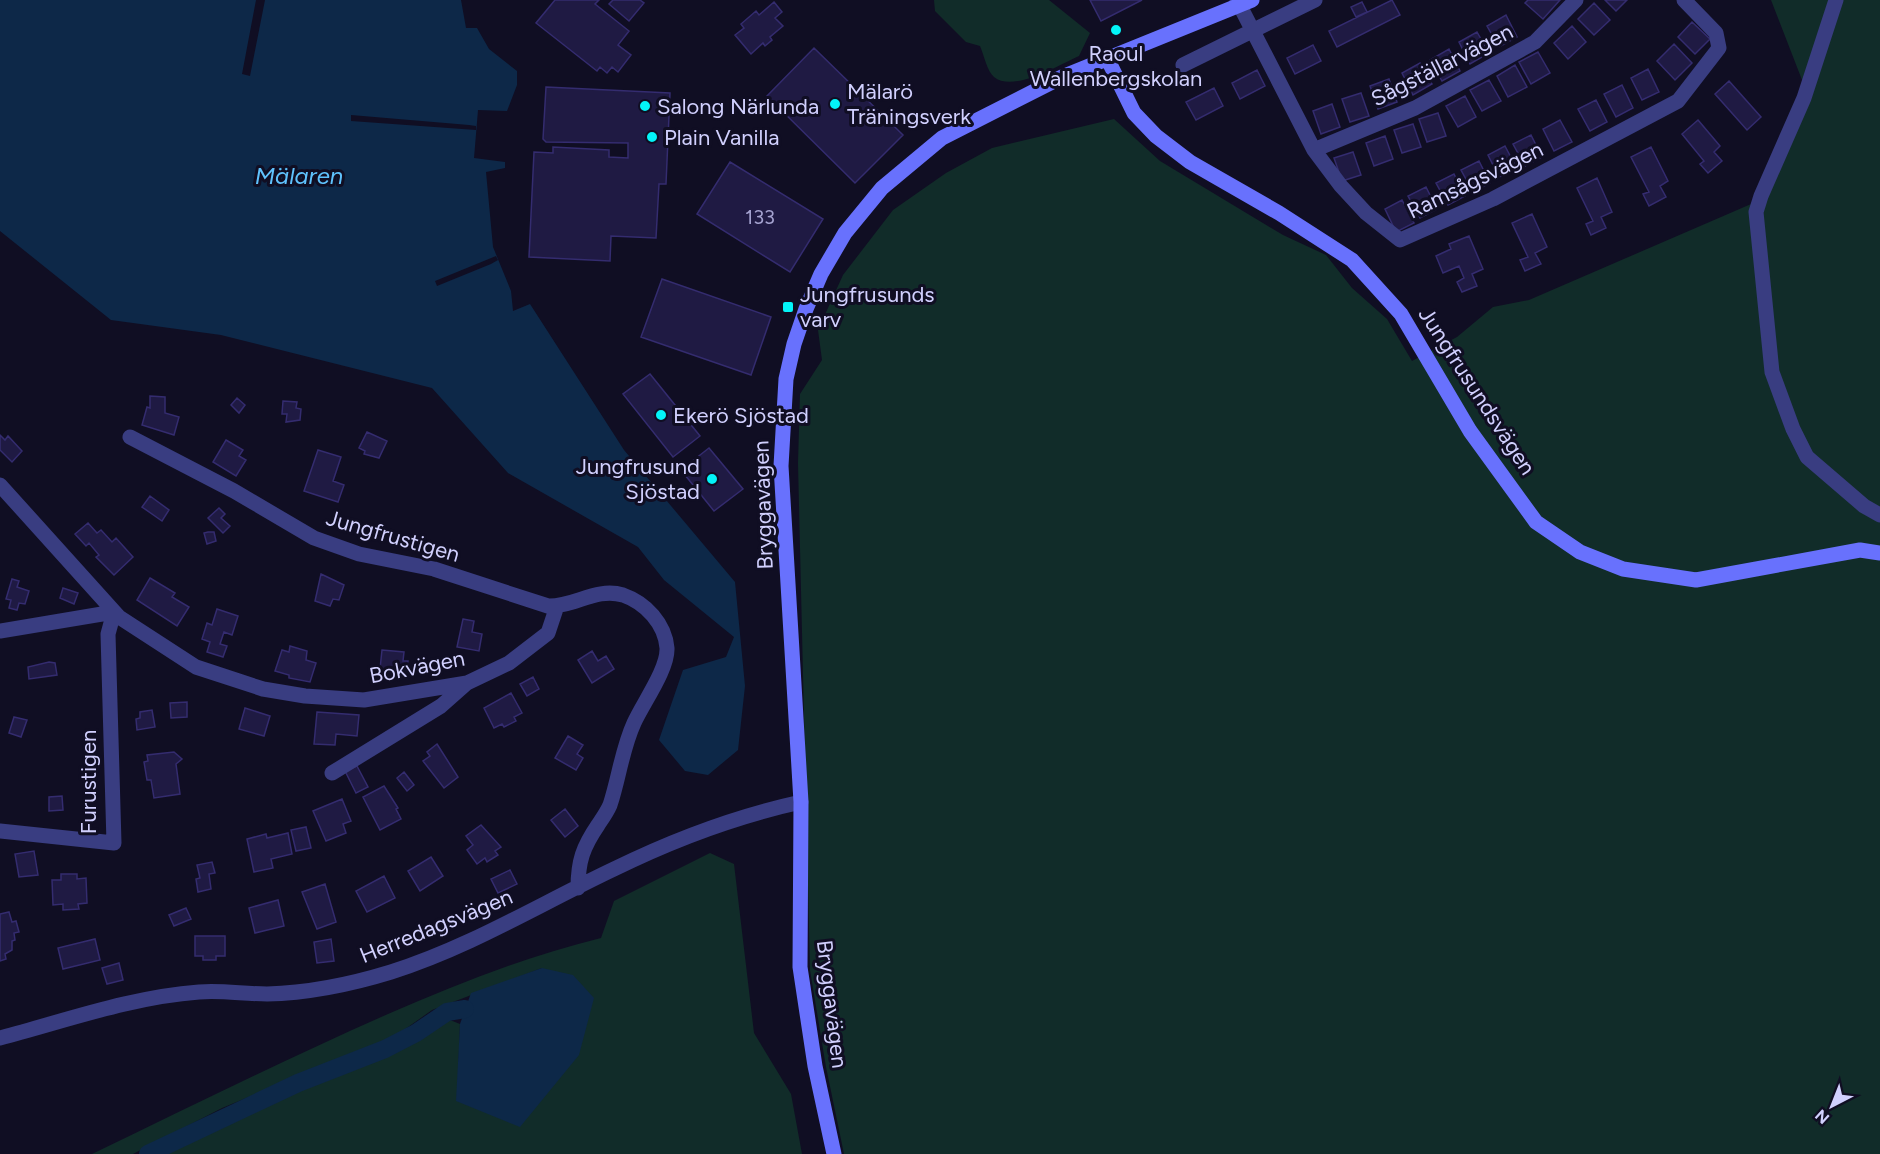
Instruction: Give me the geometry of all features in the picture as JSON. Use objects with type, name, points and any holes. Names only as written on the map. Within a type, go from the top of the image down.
[{"type":"main road","name":"Bryggavägen","points":[[834,1154],[815,1066],[800,967],[801,802],[781,466],[786,379],[794,344],[806,309],[821,274],[845,234],[882,188],[910,161],[942,138],[1015,98],[1243,2]]},
{"type":"main road","name":"Jungfrusundsvägen","points":[[1108,60],[1134,113],[1156,136],[1190,162],[1279,213],[1352,260],[1401,314],[1470,431],[1536,522],[1580,552],[1623,569],[1696,580],[1860,550],[1880,553]]},
{"type":"street","points":[[1183,64],[1315,0]]},
{"type":"street","name":"Sågställarvägen","points":[[1314,150],[1415,108],[1535,42],[1576,0]]},
{"type":"street","name":"Ramsågsvägen","points":[[1243,2],[1254,31],[1314,150],[1360,207],[1400,240],[1493,199],[1678,101],[1719,48],[1716,33],[1684,0]]},
{"type":"street","points":[[1836,0],[1804,98],[1756,212],[1764,306],[1772,372],[1807,457],[1864,506],[1880,515]]},
{"type":"street","name":"Jungfrustigen","points":[[130,437],[234,491],[314,538],[359,554],[434,569],[548,606],[557,606]]},
{"type":"street","name":"Bokvägen","points":[[0,485],[114,612],[138,631],[196,667],[263,688],[305,696],[364,700],[467,683],[489,675],[540,640],[548,633],[557,606]]},
{"type":"street","points":[[557,606],[593,594],[623,595],[651,613],[663,629],[667,650],[660,673],[627,738],[609,807],[583,846],[578,864],[579,888]]},
{"type":"street","points":[[0,631],[114,612]]},
{"type":"street","name":"Furustigen","points":[[0,831],[114,843],[108,634],[114,612]]},
{"type":"street","points":[[332,773],[441,706],[467,683]]},
{"type":"street","name":"Herredagsvägen","points":[[0,1038],[142,1000],[170,995],[200,991],[267,994],[357,982],[395,971],[506,924],[613,869],[686,838],[759,811],[801,802]]},
{"type":"green space","points":[[934,0],[1049,0],[1090,33],[1079,56],[1024,80],[1002,81],[992,74],[980,46],[966,42],[935,11]]},
{"type":"green space","points":[[1771,0],[1880,0],[1880,1154],[844,1154],[826,1067],[810,970],[798,463],[800,394],[822,360],[818,330],[843,275],[893,210],[946,173],[992,148],[1114,119],[1160,161],[1283,235],[1326,255],[1352,288],[1387,319],[1412,361],[1457,337],[1493,307],[1529,300],[1765,198],[1809,98]]},
{"type":"green space","points":[[710,853],[734,864],[754,1033],[791,1094],[802,1154],[162,1154],[224,1122],[415,1042],[445,1018],[460,1024],[457,1101],[542,968],[432,1010],[394,1037],[222,1108],[133,1154],[92,1154],[388,1014],[520,962],[601,938],[614,901]]},
{"type":"water","name":"Mälaren","points":[[0,0],[461,0],[466,28],[477,28],[489,49],[517,71],[517,85],[507,111],[478,110],[474,158],[505,162],[505,168],[486,172],[493,247],[511,291],[513,311],[530,304],[624,450],[735,582],[745,686],[738,750],[708,775],[685,771],[659,740],[683,670],[726,657],[734,637],[664,580],[638,547],[508,473],[432,388],[221,335],[111,320],[0,231]]},
{"type":"water","points":[[542,968],[573,975],[594,998],[579,1055],[520,1127],[456,1101],[460,1024],[471,993]]},
{"type":"pier","points":[[256,0],[265,0],[250,76],[242,74]]},
{"type":"pier","points":[[351,115],[469,125],[476,126],[476,130],[351,121]]},
{"type":"pier","points":[[496,256],[498,260],[491,264],[437,286],[435,281]]},
{"type":"building","points":[[555,0],[599,0],[595,4],[629,31],[618,45],[631,55],[618,72],[612,67],[607,73],[600,67],[597,71],[536,23]]},
{"type":"building","points":[[613,0],[640,0],[644,3],[629,21],[609,4]]},
{"type":"building","points":[[1090,0],[1142,0],[1101,21]]},
{"type":"building","points":[[1392,0],[1400,15],[1337,47],[1329,31]]},
{"type":"building","points":[[1528,0],[1560,0],[1543,19],[1525,3]]},
{"type":"building","points":[[1605,0],[1627,0],[1616,11]]},
{"type":"building","points":[[774,2],[782,12],[775,18],[783,26],[770,37],[772,40],[765,46],[763,43],[751,54],[735,35],[744,28],[741,24],[756,11],[759,15]]},
{"type":"building","points":[[1362,2],[1367,12],[1356,17],[1351,7]]},
{"type":"building","points":[[1594,3],[1610,20],[1594,35],[1578,19]]},
{"type":"building","points":[[1506,15],[1517,37],[1499,47],[1487,26]]},
{"type":"building","points":[[1692,22],[1710,39],[1695,54],[1678,37]]},
{"type":"building","points":[[1572,26],[1586,42],[1568,59],[1554,43]]},
{"type":"building","points":[[1477,32],[1489,53],[1470,64],[1459,42]]},
{"type":"building","points":[[1674,44],[1692,63],[1675,80],[1657,61]]},
{"type":"building","points":[[1313,45],[1321,61],[1295,74],[1287,58]]},
{"type":"building","points":[[814,48],[903,135],[855,183],[767,96]]},
{"type":"building","points":[[1449,49],[1460,71],[1442,81],[1430,60]]},
{"type":"building","points":[[1538,52],[1550,73],[1531,84],[1519,62]]},
{"type":"building","points":[[1420,63],[1432,84],[1413,95],[1402,73]]},
{"type":"building","points":[[1515,65],[1527,87],[1508,97],[1497,76]]},
{"type":"building","points":[[1648,69],[1659,92],[1642,100],[1631,78]]},
{"type":"building","points":[[1257,70],[1265,86],[1240,99],[1232,83]]},
{"type":"building","points":[[1389,79],[1397,102],[1378,109],[1370,86]]},
{"type":"building","points":[[1489,80],[1501,101],[1482,111],[1470,90]]},
{"type":"building","points":[[1729,81],[1761,117],[1747,130],[1715,94]]},
{"type":"building","points":[[1622,85],[1633,108],[1616,117],[1604,94]]},
{"type":"building","points":[[546,87],[670,93],[666,184],[659,184],[656,238],[611,236],[610,261],[529,257],[534,152],[553,153],[553,147],[609,150],[609,157],[628,158],[628,143],[546,142],[543,139]]},
{"type":"building","points":[[1214,88],[1223,106],[1196,120],[1186,102]]},
{"type":"building","points":[[1361,93],[1369,116],[1350,122],[1342,99]]},
{"type":"building","points":[[1465,96],[1476,117],[1458,127],[1446,106]]},
{"type":"building","points":[[1596,100],[1607,122],[1590,131],[1578,109]]},
{"type":"building","points":[[1332,104],[1340,127],[1321,134],[1313,111]]},
{"type":"building","points":[[1438,113],[1446,136],[1427,142],[1419,119]]},
{"type":"building","points":[[1560,120],[1572,142],[1554,151],[1543,129]]},
{"type":"building","points":[[1698,120],[1720,146],[1714,152],[1722,161],[1708,173],[1700,164],[1704,161],[1682,134]]},
{"type":"building","points":[[1413,124],[1421,147],[1402,153],[1394,130]]},
{"type":"building","points":[[1531,135],[1542,157],[1525,166],[1513,144]]},
{"type":"building","points":[[1385,136],[1393,159],[1374,166],[1366,143]]},
{"type":"building","points":[[1505,146],[1517,169],[1499,177],[1488,155]]},
{"type":"building","points":[[1651,147],[1668,181],[1660,186],[1666,197],[1649,206],[1643,194],[1649,192],[1631,157]]},
{"type":"building","points":[[1353,152],[1361,175],[1342,181],[1334,158]]},
{"type":"building","points":[[1479,161],[1490,183],[1473,192],[1461,170]]},
{"type":"building","points":[[730,162],[823,219],[790,272],[697,214]]},
{"type":"building","points":[[1454,174],[1465,196],[1448,205],[1436,183]]},
{"type":"building","points":[[1597,178],[1612,212],[1601,217],[1606,228],[1591,235],[1586,224],[1593,221],[1577,188]]},
{"type":"building","points":[[1426,187],[1437,209],[1420,218],[1408,196]]},
{"type":"building","points":[[1402,200],[1414,223],[1396,232],[1385,209]]},
{"type":"building","points":[[1532,214],[1547,247],[1535,253],[1541,264],[1525,271],[1520,260],[1528,257],[1512,223]]},
{"type":"building","points":[[1469,236],[1483,269],[1472,274],[1477,286],[1462,292],[1457,282],[1464,278],[1459,266],[1443,273],[1436,256],[1451,249],[1449,244]]},
{"type":"building","points":[[662,279],[771,317],[751,375],[641,337]]},
{"type":"building","name":"Ekerö Sjöstad","points":[[650,374],[700,436],[673,457],[623,394]]},
{"type":"building","points":[[150,396],[165,397],[165,413],[179,417],[174,435],[142,425],[147,407],[150,408]]},
{"type":"building","points":[[237,398],[245,405],[239,413],[231,405]]},
{"type":"building","points":[[283,401],[297,402],[296,408],[301,409],[300,420],[286,422],[287,414],[282,414]]},
{"type":"building","points":[[367,432],[387,441],[379,458],[364,454],[365,451],[359,448]]},
{"type":"building","points":[[0,435],[5,440],[8,436],[22,451],[12,462],[0,450]]},
{"type":"building","points":[[226,440],[243,450],[239,456],[246,460],[236,476],[213,462]]},
{"type":"building","name":"Jungfrusund Sjöstad","points":[[709,448],[743,489],[714,511],[681,470]]},
{"type":"building","points":[[318,450],[341,457],[333,481],[344,485],[338,502],[304,491]]},
{"type":"building","points":[[150,496],[169,510],[162,521],[142,507]]},
{"type":"building","points":[[219,508],[225,514],[221,518],[230,526],[223,533],[208,518]]},
{"type":"building","points":[[88,523],[97,533],[101,530],[112,542],[116,538],[133,557],[114,575],[96,557],[99,555],[89,543],[86,546],[75,534]]},
{"type":"building","points":[[214,532],[216,541],[207,544],[204,533]]},
{"type":"building","points":[[321,574],[344,585],[339,600],[333,599],[330,606],[315,601]]},
{"type":"building","points":[[150,578],[175,593],[172,597],[189,607],[177,626],[137,600]]},
{"type":"building","points":[[12,579],[19,581],[17,587],[29,591],[25,604],[19,603],[17,610],[9,608],[11,600],[6,599]]},
{"type":"building","points":[[63,588],[78,593],[74,604],[60,598]]},
{"type":"building","points":[[217,609],[238,616],[232,635],[224,632],[220,644],[227,646],[223,657],[207,652],[210,642],[202,639],[207,623],[212,625]]},
{"type":"building","points":[[463,619],[474,621],[472,632],[482,634],[479,651],[457,647]]},
{"type":"building","points":[[290,646],[307,651],[306,660],[316,663],[310,682],[289,678],[289,675],[275,671],[282,650],[289,652]]},
{"type":"building","points":[[382,650],[404,652],[403,661],[408,661],[407,671],[380,669]]},
{"type":"building","points":[[592,651],[598,661],[606,656],[614,669],[592,683],[578,660]]},
{"type":"building","points":[[49,662],[55,663],[57,675],[29,679],[28,667]]},
{"type":"building","points":[[533,677],[539,689],[527,696],[520,684]]},
{"type":"building","points":[[511,693],[522,713],[514,717],[516,721],[504,727],[502,724],[494,728],[484,708]]},
{"type":"building","points":[[187,702],[187,717],[171,718],[170,703]]},
{"type":"building","points":[[245,708],[270,716],[264,736],[239,729]]},
{"type":"building","points":[[152,710],[155,727],[137,730],[136,719],[140,718],[140,712]]},
{"type":"building","points":[[317,712],[359,715],[357,736],[336,734],[335,745],[314,744]]},
{"type":"building","points":[[14,717],[27,720],[21,737],[9,733]]},
{"type":"building","points":[[568,736],[583,745],[577,754],[583,758],[576,770],[555,758]]},
{"type":"building","points":[[437,744],[458,777],[444,788],[423,761],[430,756],[427,752]]},
{"type":"building","points":[[174,752],[182,759],[176,764],[180,794],[154,798],[151,780],[147,780],[144,762],[148,761],[147,755]]},
{"type":"building","points":[[357,766],[368,787],[356,793],[345,771]]},
{"type":"building","points":[[404,772],[414,785],[407,791],[397,778]]},
{"type":"building","points":[[384,786],[398,808],[396,809],[401,819],[380,830],[363,797]]},
{"type":"building","points":[[62,796],[63,810],[49,811],[49,797]]},
{"type":"building","points":[[342,799],[351,821],[343,824],[346,833],[326,841],[313,811]]},
{"type":"building","points":[[565,809],[578,826],[565,837],[551,820]]},
{"type":"building","points":[[481,825],[501,847],[495,851],[498,855],[487,862],[485,858],[477,864],[467,850],[473,845],[466,836]]},
{"type":"building","points":[[306,827],[311,848],[296,851],[291,830]]},
{"type":"building","points":[[288,833],[292,854],[271,859],[273,868],[254,872],[247,839],[266,834],[267,838]]},
{"type":"building","points":[[34,851],[38,875],[19,877],[15,854]]},
{"type":"building","points":[[431,857],[443,876],[420,891],[408,871]]},
{"type":"building","points":[[212,862],[215,873],[209,874],[211,889],[198,892],[196,879],[200,878],[197,865]]},
{"type":"building","points":[[510,870],[517,884],[498,893],[491,879]]},
{"type":"building","points":[[61,874],[77,874],[77,879],[86,878],[87,903],[78,904],[79,909],[63,910],[63,904],[53,905],[52,880],[61,880]]},
{"type":"building","points":[[384,876],[395,898],[367,912],[356,891]]},
{"type":"building","points":[[325,884],[336,922],[317,929],[302,892]]},
{"type":"building","points":[[278,900],[284,926],[255,933],[249,908]]},
{"type":"building","points":[[186,908],[191,919],[174,926],[169,915]]},
{"type":"building","points":[[9,912],[12,922],[16,921],[19,932],[14,933],[15,940],[12,941],[12,950],[5,954],[6,959],[0,961],[0,914]]},
{"type":"building","points":[[195,936],[225,936],[225,956],[216,956],[216,960],[203,960],[203,956],[195,956]]},
{"type":"building","points":[[95,939],[100,960],[63,969],[58,948]]},
{"type":"building","points":[[331,939],[334,961],[317,963],[314,942]]},
{"type":"building","points":[[119,963],[123,980],[107,984],[102,968]]},
{"type":"waterway","points":[[148,1154],[298,1083],[385,1049],[416,1033],[447,1012],[465,1009]]},
{"type":"place","name":"Raoul Wallenbergskolan","points":[[1116,30]]},
{"type":"place","name":"Mälarö Träningsverk","points":[[835,104]]},
{"type":"place","name":"Salong Närlunda","points":[[645,106]]},
{"type":"place","name":"Plain Vanilla","points":[[652,137]]},
{"type":"place","name":"Jungfrusunds varv","points":[[788,307]]},
{"type":"place","name":"Ekerö Sjöstad","points":[[661,415]]},
{"type":"place","name":"Jungfrusund Sjöstad","points":[[712,479]]}]
